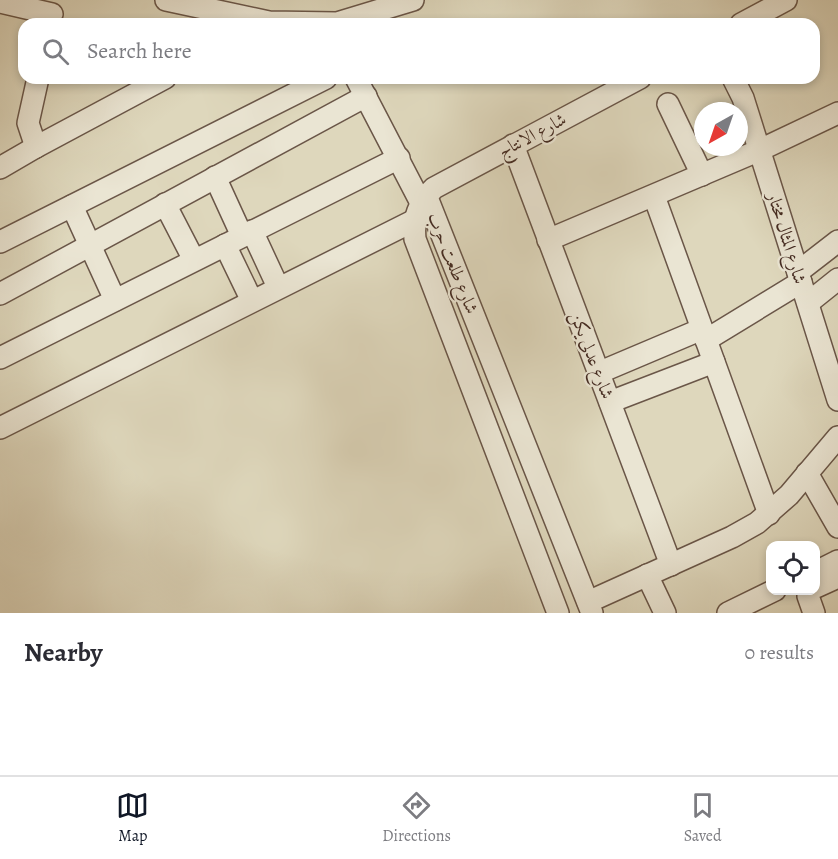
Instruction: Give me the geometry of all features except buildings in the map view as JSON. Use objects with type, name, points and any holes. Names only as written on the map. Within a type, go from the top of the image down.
[{"type":"street","points":[[166,0],[245,18]]},
{"type":"street","points":[[353,18],[412,0]]},
{"type":"street","points":[[752,18],[786,0]]},
{"type":"street","points":[[0,2],[52,13]]},
{"type":"street","points":[[36,147],[28,123],[37,84]]},
{"type":"street","points":[[0,168],[154,84]]},
{"type":"street","points":[[0,242],[314,84]]},
{"type":"street","name":"شارع الانتاج","points":[[0,428],[278,287],[420,206],[434,188],[628,84]]},
{"type":"street","name":"شارع المثال مختار","points":[[736,84],[760,150],[838,400]]},
{"type":"street","points":[[0,294],[215,177],[361,87],[399,158],[420,206]]},
{"type":"street","points":[[668,104],[702,175]]},
{"type":"street","points":[[548,240],[760,150],[838,113]]},
{"type":"street","name":"شارع عدلى يكن","points":[[513,146],[671,565]]},
{"type":"street","points":[[0,357],[399,158]]},
{"type":"street","points":[[215,177],[240,237],[252,301]]},
{"type":"street","points":[[654,195],[769,514]]},
{"type":"street","points":[[165,204],[194,260]]},
{"type":"street","points":[[72,206],[115,300]]},
{"type":"street","name":"شارع طلعت حرب","points":[[420,206],[588,602]]},
{"type":"street","name":"شارع طلعت حرب","points":[[420,206],[415,239],[556,607]]},
{"type":"street","points":[[240,237],[278,287]]},
{"type":"street","points":[[598,373],[704,335],[800,277],[838,241]]},
{"type":"street","points":[[808,303],[838,279]]},
{"type":"street","points":[[610,402],[714,362]]},
{"type":"street","points":[[556,607],[588,602],[732,537],[769,514],[789,495],[838,437]]},
{"type":"street","points":[[807,473],[838,527]]},
{"type":"street","points":[[820,570],[838,561]]},
{"type":"street","points":[[647,575],[665,613]]},
{"type":"street","points":[[820,585],[838,578]]},
{"type":"street","points":[[728,613],[767,595]]},
{"type":"street","points":[[808,595],[814,613]]}]
